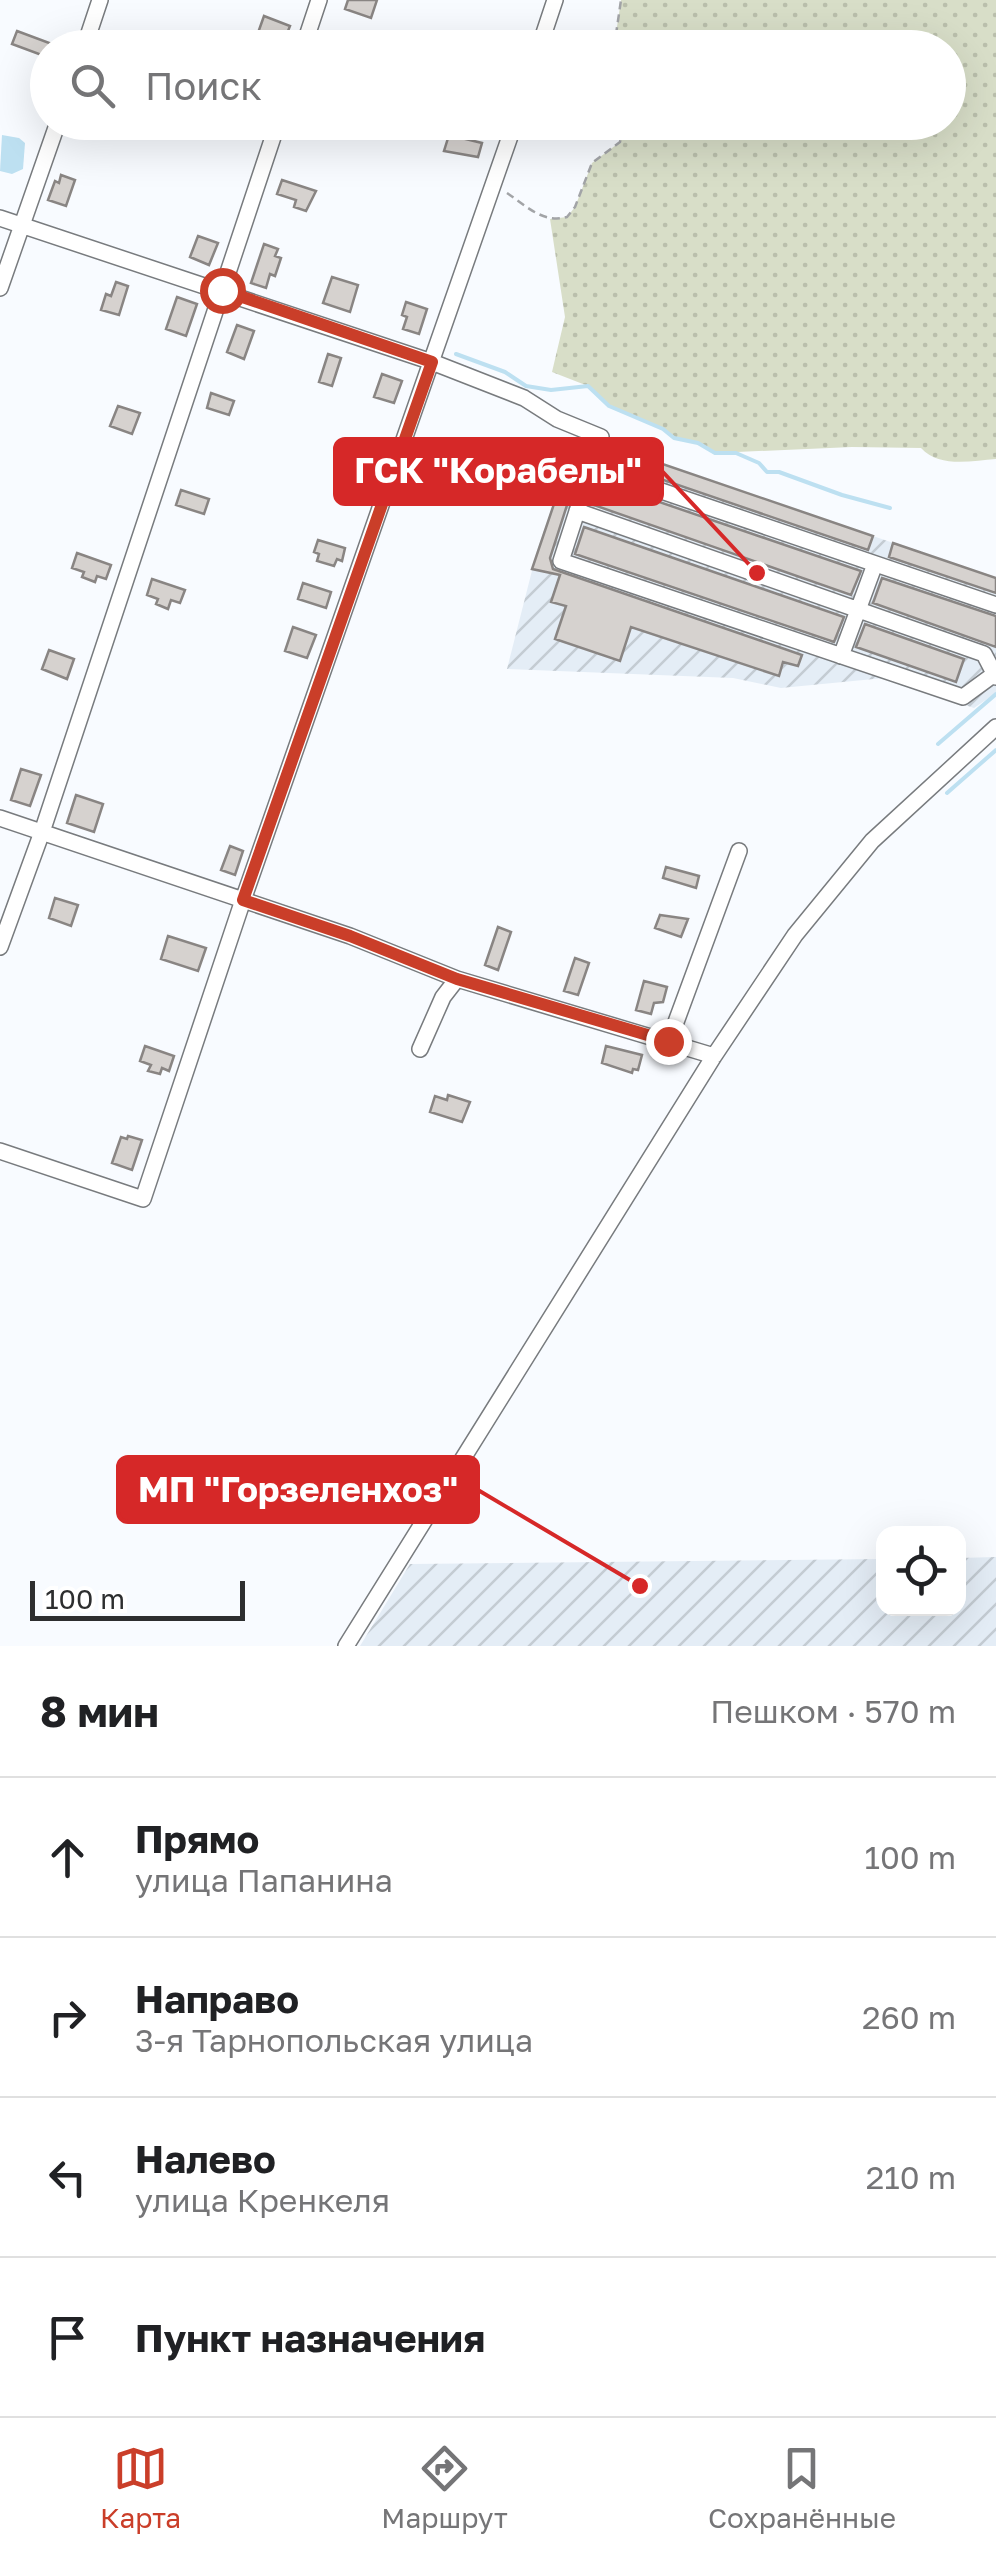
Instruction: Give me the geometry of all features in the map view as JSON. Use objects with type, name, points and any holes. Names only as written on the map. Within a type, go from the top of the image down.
[{"type":"street","points":[[90,30],[100,0]]},
{"type":"street","points":[[309,30],[319,0]]},
{"type":"street","points":[[545,30],[555,0]]},
{"type":"street","points":[[0,288],[52,140]]},
{"type":"street","points":[[0,947],[42,832],[272,140]]},
{"type":"street","points":[[0,1151],[142,1199],[509,140]]},
{"type":"street","points":[[0,218],[432,362],[524,398],[557,420],[601,437],[592,467],[577,511],[561,561],[963,698],[994,676],[984,654],[577,511]]},
{"type":"street","points":[[592,467],[996,605]]},
{"type":"street","points":[[841,656],[876,564]]},
{"type":"street","points":[[346,1646],[714,1056],[795,934],[833,884],[916,796],[996,726]]},
{"type":"street","points":[[0,818],[350,936],[457,979],[714,1056]]},
{"type":"street","points":[[668,1041],[740,851]]},
{"type":"street","points":[[420,1049],[443,997],[457,979]]},
{"type":"path","points":[[617,30],[621,0]]},
{"type":"path","points":[[495,184],[539,214],[550,219],[567,217],[576,207],[592,163],[620,140]]},
{"type":"shaded area","points":[[577,435],[996,578],[996,693],[974,708],[884,678],[781,688],[733,678],[507,669],[537,551]]},
{"type":"shaded area","points":[[996,1557],[996,1646],[360,1646],[410,1564],[876,1559],[876,1616],[966,1616],[966,1558]]},
{"type":"green space","points":[[621,0],[996,0],[996,459],[946,461],[921,448],[715,453],[609,406],[588,386],[552,372],[565,317],[550,219],[567,217],[575,207],[592,163],[620,140],[966,140],[966,30],[617,30]]},
{"type":"water","points":[[2,135],[25,143],[23,169],[12,174],[0,171]]},
{"type":"building","points":[[348,0],[377,0],[371,18],[345,9]]},
{"type":"building","points":[[264,16],[290,26],[288,30],[259,30]]},
{"type":"building","points":[[17,31],[30,36],[30,51],[12,44]]},
{"type":"building","points":[[447,140],[482,143],[478,157],[444,151]]},
{"type":"building","points":[[61,175],[75,180],[66,206],[48,200]]},
{"type":"building","points":[[282,180],[316,191],[306,211],[294,207],[296,200],[277,194]]},
{"type":"building","points":[[198,236],[218,243],[209,265],[190,257]]},
{"type":"building","points":[[264,244],[278,249],[275,256],[281,258],[266,288],[251,283]]},
{"type":"building","points":[[332,277],[358,285],[350,312],[323,303]]},
{"type":"building","points":[[116,282],[128,286],[119,315],[101,310],[106,294],[111,296]]},
{"type":"building","points":[[177,297],[197,304],[186,336],[166,329]]},
{"type":"building","points":[[406,302],[427,309],[419,334],[403,329]]},
{"type":"building","points":[[237,325],[254,331],[244,359],[227,352]]},
{"type":"building","points":[[328,354],[341,358],[332,386],[319,382]]},
{"type":"building","points":[[382,374],[402,381],[394,403],[374,397]]},
{"type":"building","points":[[211,393],[234,401],[229,415],[207,408]]},
{"type":"building","points":[[118,406],[140,413],[132,434],[110,426]]},
{"type":"building","points":[[576,439],[587,443],[550,558],[553,569],[802,655],[798,666],[783,662],[779,676],[631,627],[620,661],[555,639],[566,606],[551,602],[560,575],[532,569]]},
{"type":"building","points":[[610,446],[873,536],[868,550],[605,460]]},
{"type":"building","points":[[598,481],[861,571],[851,595],[591,504]]},
{"type":"building","points":[[181,490],[209,499],[204,514],[176,505]]},
{"type":"building","points":[[584,527],[844,617],[834,642],[575,554]]},
{"type":"building","points":[[318,540],[345,548],[342,561],[337,559],[334,566],[317,561],[319,554],[314,552]]},
{"type":"building","points":[[893,543],[996,578],[996,593],[889,557]]},
{"type":"building","points":[[77,553],[111,565],[106,579],[97,576],[95,582],[82,577],[84,572],[72,568]]},
{"type":"building","points":[[882,578],[996,616],[996,647],[873,603]]},
{"type":"building","points":[[152,579],[185,590],[180,603],[171,600],[168,609],[156,604],[158,599],[147,595]]},
{"type":"building","points":[[303,583],[331,592],[326,608],[298,599]]},
{"type":"building","points":[[865,624],[964,659],[956,682],[856,647]]},
{"type":"building","points":[[293,627],[316,635],[307,658],[285,651]]},
{"type":"building","points":[[49,650],[74,659],[67,679],[42,669]]},
{"type":"building","points":[[21,769],[41,775],[30,806],[11,800]]},
{"type":"building","points":[[76,795],[103,804],[94,832],[67,823]]},
{"type":"building","points":[[230,846],[243,851],[235,875],[221,870]]},
{"type":"building","points":[[666,867],[699,876],[696,888],[663,878]]},
{"type":"building","points":[[55,898],[78,905],[71,926],[49,918]]},
{"type":"building","points":[[660,915],[688,919],[681,937],[655,928]]},
{"type":"building","points":[[498,927],[511,932],[498,970],[485,965]]},
{"type":"building","points":[[168,936],[206,948],[198,971],[161,959]]},
{"type":"building","points":[[575,958],[589,963],[578,995],[564,991]]},
{"type":"building","points":[[644,981],[667,987],[663,1002],[654,1003],[651,1014],[636,1010]]},
{"type":"building","points":[[145,1046],[174,1056],[169,1071],[148,1071],[151,1065],[140,1061]]},
{"type":"building","points":[[606,1046],[642,1055],[638,1070],[633,1069],[632,1073],[602,1063]]},
{"type":"building","points":[[448,1095],[470,1102],[462,1122],[430,1112],[435,1096],[447,1100]]},
{"type":"building","points":[[121,1137],[142,1140],[132,1170],[112,1163]]},
{"type":"waterway","points":[[456,354],[505,372],[526,386],[551,390],[588,386],[609,406],[663,429],[674,438],[698,443],[715,453],[736,453],[759,463],[767,472],[779,472],[890,508]]},
{"type":"waterway","points":[[938,744],[996,694]]},
{"type":"waterway","points":[[947,793],[996,750]]},
{"type":"place","name":"ГСК \"Корабелы\"","points":[[757,573]]},
{"type":"place","name":"МП \"Горзеленхоз\"","points":[[640,1586]]},
{"type":"route","points":[[222,290],[432,362],[243,900],[350,936],[457,979],[668,1041]]}]
